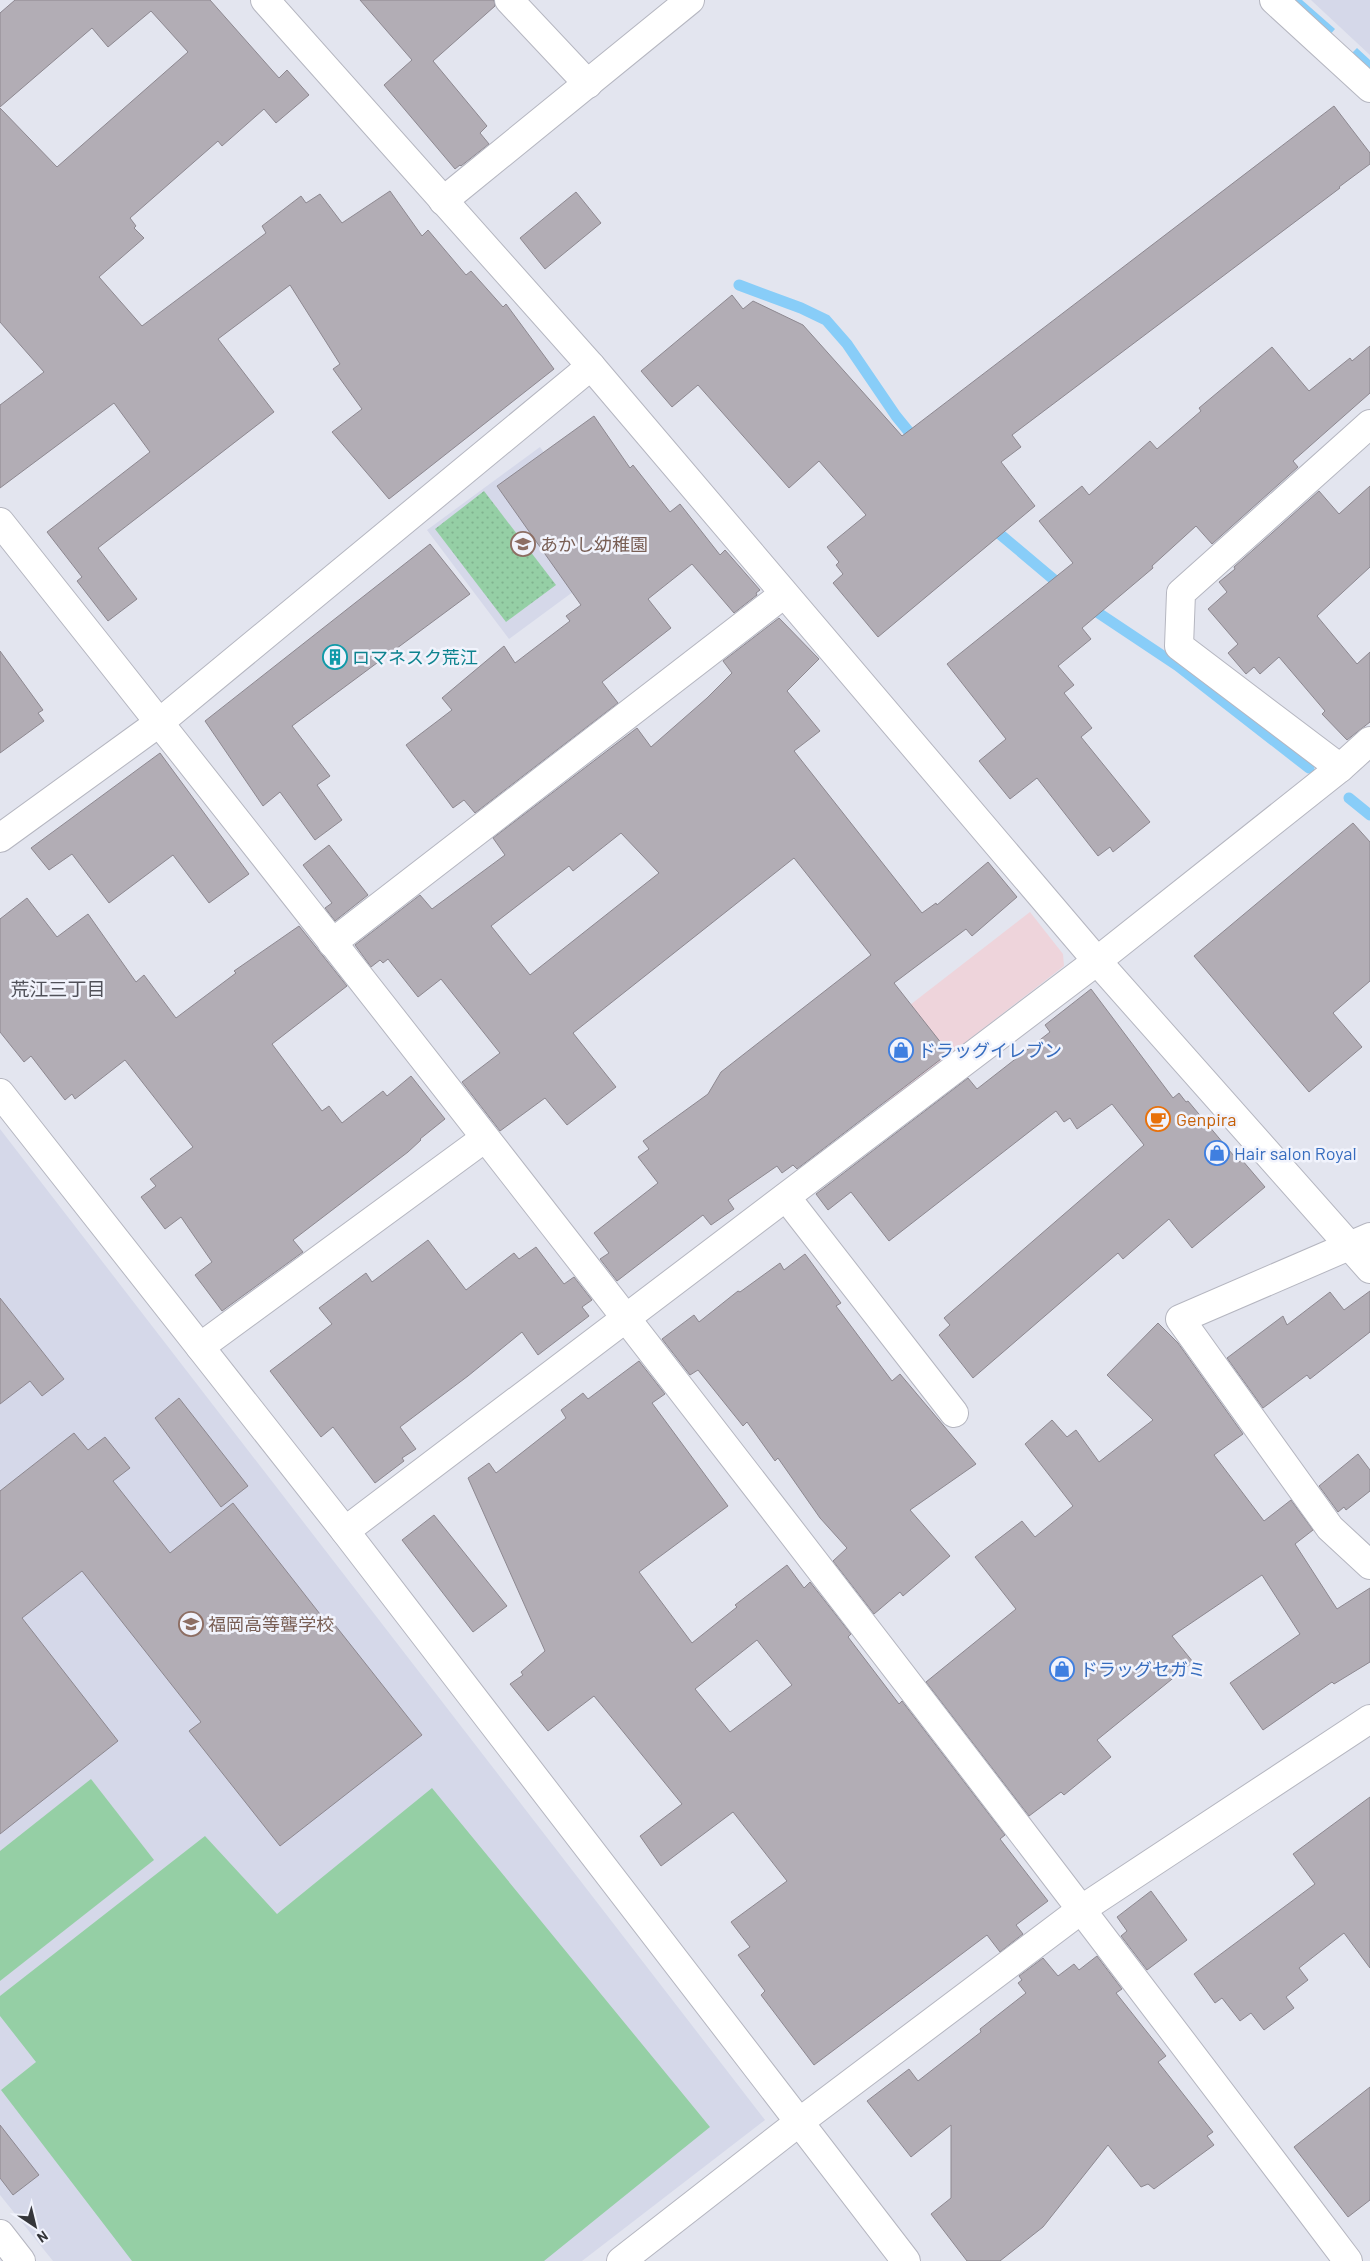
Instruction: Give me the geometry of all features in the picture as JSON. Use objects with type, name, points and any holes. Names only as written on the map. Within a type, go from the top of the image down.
[{"type":"street","points":[[265,0],[591,366],[1097,961],[1360,1242],[1370,1268]]},
{"type":"street","points":[[510,0],[588,84]]},
{"type":"street","points":[[443,200],[690,0]]},
{"type":"street","points":[[1274,0],[1370,88]]},
{"type":"street","points":[[0,838],[160,722],[591,366]]},
{"type":"street","points":[[1340,768],[1180,646],[1181,593],[1370,424]]},
{"type":"street","points":[[0,522],[160,722],[626,1318],[1082,1909],[1348,2261]]},
{"type":"street","points":[[332,943],[784,594]]},
{"type":"street","points":[[345,1531],[1097,961],[1340,768],[1370,741]]},
{"type":"street","points":[[0,1093],[345,1531],[906,2261]]},
{"type":"street","points":[[200,1347],[485,1138]]},
{"type":"street","points":[[786,1197],[954,1412]]},
{"type":"street","points":[[1360,1242],[1180,1319],[1330,1528],[1370,1565]]},
{"type":"street","points":[[621,2261],[798,2122],[1082,1909],[1370,1719]]},
{"type":"street","points":[[0,2234],[21,2261]]},
{"type":"shaded area","points":[[1311,0],[1370,0],[1370,55]]},
{"type":"shaded area","name":"あかし幼稚園","points":[[540,447],[619,558],[509,639],[427,530]]},
{"type":"shaded area","points":[[1030,912],[1063,954],[1064,966],[887,1103],[848,1053]]},
{"type":"shaded area","name":"福岡高等聾学校","points":[[0,1129],[765,2120],[582,2261],[53,2261],[0,2195]]},
{"type":"green space","points":[[484,491],[556,585],[506,622],[435,529]]},
{"type":"green space","points":[[91,1779],[154,1860],[0,1981],[0,1851]]},
{"type":"green space","points":[[432,1788],[710,2127],[544,2261],[132,2261],[1,2090],[36,2062],[0,2016],[0,1996],[205,1836],[277,1914]]},
{"type":"water","points":[[1286,0],[1302,0],[1335,29],[1328,37]]},
{"type":"water","points":[[1357,48],[1370,60],[1370,74],[1350,55]]},
{"type":"building","points":[[15,0],[210,0],[279,78],[287,70],[309,95],[276,123],[264,109],[222,146],[218,141],[130,218],[136,226],[134,228],[144,238],[99,277],[142,326],[266,233],[262,226],[301,196],[306,203],[320,194],[342,223],[390,191],[422,236],[428,230],[466,275],[471,271],[503,307],[506,304],[554,369],[389,499],[332,432],[362,409],[333,369],[340,364],[290,285],[218,339],[274,412],[98,548],[137,599],[108,621],[77,581],[82,577],[47,532],[150,452],[114,403],[0,488],[0,405],[44,372],[0,322],[0,108],[57,167],[188,52],[151,11],[108,47],[92,28],[0,107],[0,13]]},
{"type":"building","points":[[360,0],[494,0],[495,6],[433,61],[487,126],[480,133],[489,144],[461,166],[455,169],[384,85],[412,60]]},
{"type":"building","points":[[1334,106],[1370,153],[1370,164],[1012,435],[1021,447],[1001,462],[1035,506],[878,637],[833,583],[843,574],[836,565],[839,562],[827,547],[866,515],[819,461],[789,488],[698,385],[672,407],[641,371],[732,295],[743,309],[753,301],[803,325],[902,436]]},
{"type":"building","points":[[576,192],[601,223],[545,269],[520,238]]},
{"type":"building","points":[[1370,346],[1370,393],[1293,461],[1298,467],[1212,544],[1196,526],[1152,566],[1153,568],[1082,628],[1091,639],[1058,666],[1074,685],[1064,693],[1092,728],[1081,737],[1150,822],[1113,852],[1110,847],[1098,856],[1037,778],[1010,799],[979,761],[1006,739],[947,664],[1073,563],[1039,521],[1082,486],[1089,495],[1150,441],[1157,449],[1201,411],[1199,408],[1272,347],[1309,391],[1350,358],[1352,361]]},
{"type":"building","points":[[594,416],[630,468],[633,465],[670,512],[680,504],[720,555],[725,550],[760,590],[756,593],[757,595],[734,613],[692,564],[648,599],[671,628],[602,682],[618,703],[475,813],[464,800],[453,808],[406,745],[452,710],[442,698],[504,646],[515,663],[570,621],[566,616],[581,605],[497,486]]},
{"type":"building","points":[[1370,486],[1370,567],[1317,616],[1357,664],[1370,652],[1370,722],[1347,740],[1322,714],[1325,711],[1279,657],[1260,674],[1254,667],[1246,674],[1228,653],[1238,644],[1208,609],[1227,592],[1219,582],[1319,491],[1339,514]]},
{"type":"building","name":"ロマネスク荒江","points":[[430,544],[470,594],[292,726],[330,776],[317,785],[342,820],[315,840],[280,792],[263,806],[205,721]]},
{"type":"building","points":[[779,618],[819,659],[787,691],[820,731],[794,751],[922,913],[936,903],[937,905],[988,862],[1017,897],[972,936],[966,929],[894,983],[949,1053],[797,1169],[793,1165],[782,1173],[777,1166],[728,1200],[734,1209],[711,1225],[703,1215],[617,1281],[600,1259],[609,1253],[594,1233],[658,1183],[638,1157],[649,1149],[643,1141],[708,1094],[721,1072],[871,955],[794,858],[573,1033],[616,1087],[567,1125],[545,1098],[500,1131],[462,1082],[500,1053],[441,979],[418,997],[388,959],[383,963],[380,960],[371,967],[355,945],[420,895],[432,909],[505,855],[493,838],[637,728],[651,747],[707,698],[732,673],[723,661]],"holes":[[[621,833],[659,873],[530,975],[491,926],[569,866],[573,871]]]},
{"type":"building","points":[[0,651],[43,710],[38,713],[44,721],[0,753]]},
{"type":"building","points":[[160,753],[249,874],[209,903],[173,855],[109,903],[72,854],[49,870],[31,848]]},
{"type":"building","points":[[1353,823],[1370,842],[1370,981],[1333,1013],[1362,1047],[1309,1092],[1194,956]]},
{"type":"building","points":[[329,845],[368,895],[335,921],[325,908],[332,903],[303,865]]},
{"type":"building","points":[[27,898],[57,937],[88,914],[136,982],[144,975],[176,1018],[236,973],[234,971],[299,926],[347,986],[272,1044],[322,1111],[329,1106],[342,1123],[383,1091],[387,1096],[411,1076],[445,1119],[420,1139],[408,1152],[293,1240],[303,1252],[222,1311],[195,1275],[212,1262],[181,1217],[165,1229],[141,1197],[156,1186],[150,1179],[193,1147],[125,1060],[75,1099],[72,1094],[65,1100],[31,1056],[24,1062],[0,1032],[0,919]]},
{"type":"building","points":[[1091,989],[1173,1098],[1179,1093],[1186,1102],[1188,1101],[1239,1162],[1242,1160],[1265,1187],[1192,1248],[1169,1219],[1123,1259],[1118,1253],[973,1378],[939,1335],[950,1325],[944,1318],[1144,1145],[1112,1104],[1077,1129],[1070,1118],[1064,1122],[1056,1111],[889,1241],[851,1192],[828,1210],[816,1194],[968,1078],[977,1089],[1050,1032],[1045,1025]]},
{"type":"building","points":[[428,1240],[466,1290],[514,1253],[519,1259],[536,1247],[564,1284],[574,1277],[592,1300],[582,1307],[589,1316],[538,1355],[522,1332],[468,1376],[400,1427],[416,1449],[402,1458],[404,1461],[375,1483],[333,1427],[321,1437],[270,1371],[332,1324],[319,1308],[366,1273],[372,1282]]},
{"type":"building","points":[[805,1254],[841,1303],[836,1306],[892,1381],[900,1374],[976,1464],[910,1510],[950,1556],[903,1596],[900,1592],[874,1614],[833,1561],[847,1548],[820,1518],[778,1458],[775,1461],[747,1422],[743,1426],[698,1370],[690,1375],[662,1339],[694,1315],[699,1322],[738,1291],[740,1292],[780,1263],[784,1270]]},
{"type":"building","points":[[1370,1291],[1370,1332],[1310,1379],[1307,1375],[1263,1408],[1227,1358],[1283,1316],[1287,1325],[1330,1292],[1344,1310]]},
{"type":"building","points":[[0,1298],[64,1379],[42,1396],[30,1381],[0,1404]]},
{"type":"building","points":[[1158,1323],[1178,1343],[1243,1434],[1214,1455],[1264,1521],[1291,1500],[1313,1530],[1295,1544],[1337,1609],[1370,1588],[1370,1662],[1334,1684],[1332,1682],[1263,1730],[1230,1683],[1300,1634],[1262,1575],[1172,1636],[1193,1662],[1097,1740],[1111,1757],[1064,1795],[1061,1792],[1029,1816],[926,1682],[1016,1609],[975,1557],[1022,1521],[1035,1537],[1073,1506],[1025,1444],[1052,1420],[1067,1437],[1076,1430],[1099,1462],[1153,1420],[1107,1375]]},
{"type":"building","points":[[639,1361],[665,1394],[652,1403],[728,1506],[639,1572],[692,1643],[737,1607],[735,1605],[787,1565],[804,1588],[810,1582],[851,1634],[848,1637],[899,1704],[902,1701],[1005,1835],[1000,1839],[1048,1901],[1016,1925],[1023,1934],[1000,1952],[987,1935],[814,2065],[761,1995],[765,1991],[738,1955],[750,1947],[731,1922],[787,1881],[733,1812],[661,1866],[640,1836],[682,1804],[594,1696],[548,1731],[510,1684],[523,1675],[521,1672],[545,1651],[468,1478],[489,1463],[496,1473],[566,1418],[561,1410],[583,1393],[588,1399]],"holes":[[[757,1640],[792,1685],[730,1732],[695,1689]]]},
{"type":"building","points":[[179,1398],[248,1486],[221,1507],[155,1418]]},
{"type":"building","points":[[74,1433],[88,1450],[105,1437],[130,1468],[113,1481],[170,1553],[233,1503],[327,1623],[331,1620],[422,1735],[280,1846],[189,1731],[201,1722],[82,1571],[22,1618],[118,1741],[0,1834],[0,1491]]},
{"type":"building","points":[[1358,1454],[1370,1470],[1370,1491],[1346,1510],[1344,1507],[1338,1512],[1319,1486]]},
{"type":"building","points":[[434,1515],[507,1606],[473,1632],[402,1540]]},
{"type":"building","points":[[1370,1797],[1370,1968],[1344,1933],[1299,1968],[1308,1980],[1286,1997],[1294,2008],[1264,2030],[1251,2013],[1240,2021],[1222,1998],[1215,2003],[1194,1974],[1315,1884],[1293,1854]]},
{"type":"building","points":[[1151,1891],[1187,1940],[1147,1970],[1121,1936],[1127,1931],[1117,1917]]},
{"type":"building","points":[[1097,1956],[1122,1989],[1116,1993],[1166,2056],[1158,2062],[1213,2132],[1207,2136],[1214,2145],[1154,2189],[1148,2184],[1141,2187],[1108,2145],[1043,2227],[1000,2261],[967,2261],[931,2214],[951,2198],[951,2125],[911,2157],[867,2101],[909,2069],[918,2081],[981,2032],[980,2029],[1026,1993],[1018,1983],[1022,1980],[1019,1976],[1043,1958],[1058,1976],[1074,1964],[1079,1970]]},
{"type":"building","points":[[1370,2087],[1370,2200],[1348,2217],[1294,2147]]},
{"type":"building","points":[[0,2125],[39,2175],[13,2195],[0,2178]]},
{"type":"waterway","points":[[739,285],[801,308],[826,320],[847,344],[896,416],[918,443]]},
{"type":"waterway","points":[[989,525],[1065,589]]},
{"type":"waterway","points":[[1088,606],[1178,666],[1309,768]]},
{"type":"waterway","points":[[1349,798],[1370,815]]},
{"type":"place","name":"あかし幼稚園","points":[[523,544]]},
{"type":"place","name":"ロマネスク荒江","points":[[335,657]]},
{"type":"place","name":"ドラッグイレブン","points":[[901,1050]]},
{"type":"place","name":"Genpira","points":[[1158,1119]]},
{"type":"place","name":"Hair salon Royal","points":[[1217,1153]]},
{"type":"place","name":"福岡高等聾学校","points":[[191,1624]]},
{"type":"place","name":"ドラッグセガミ","points":[[1062,1669]]},
{"type":"district","name":"荒江三丁目","points":[[58,988]]}]
